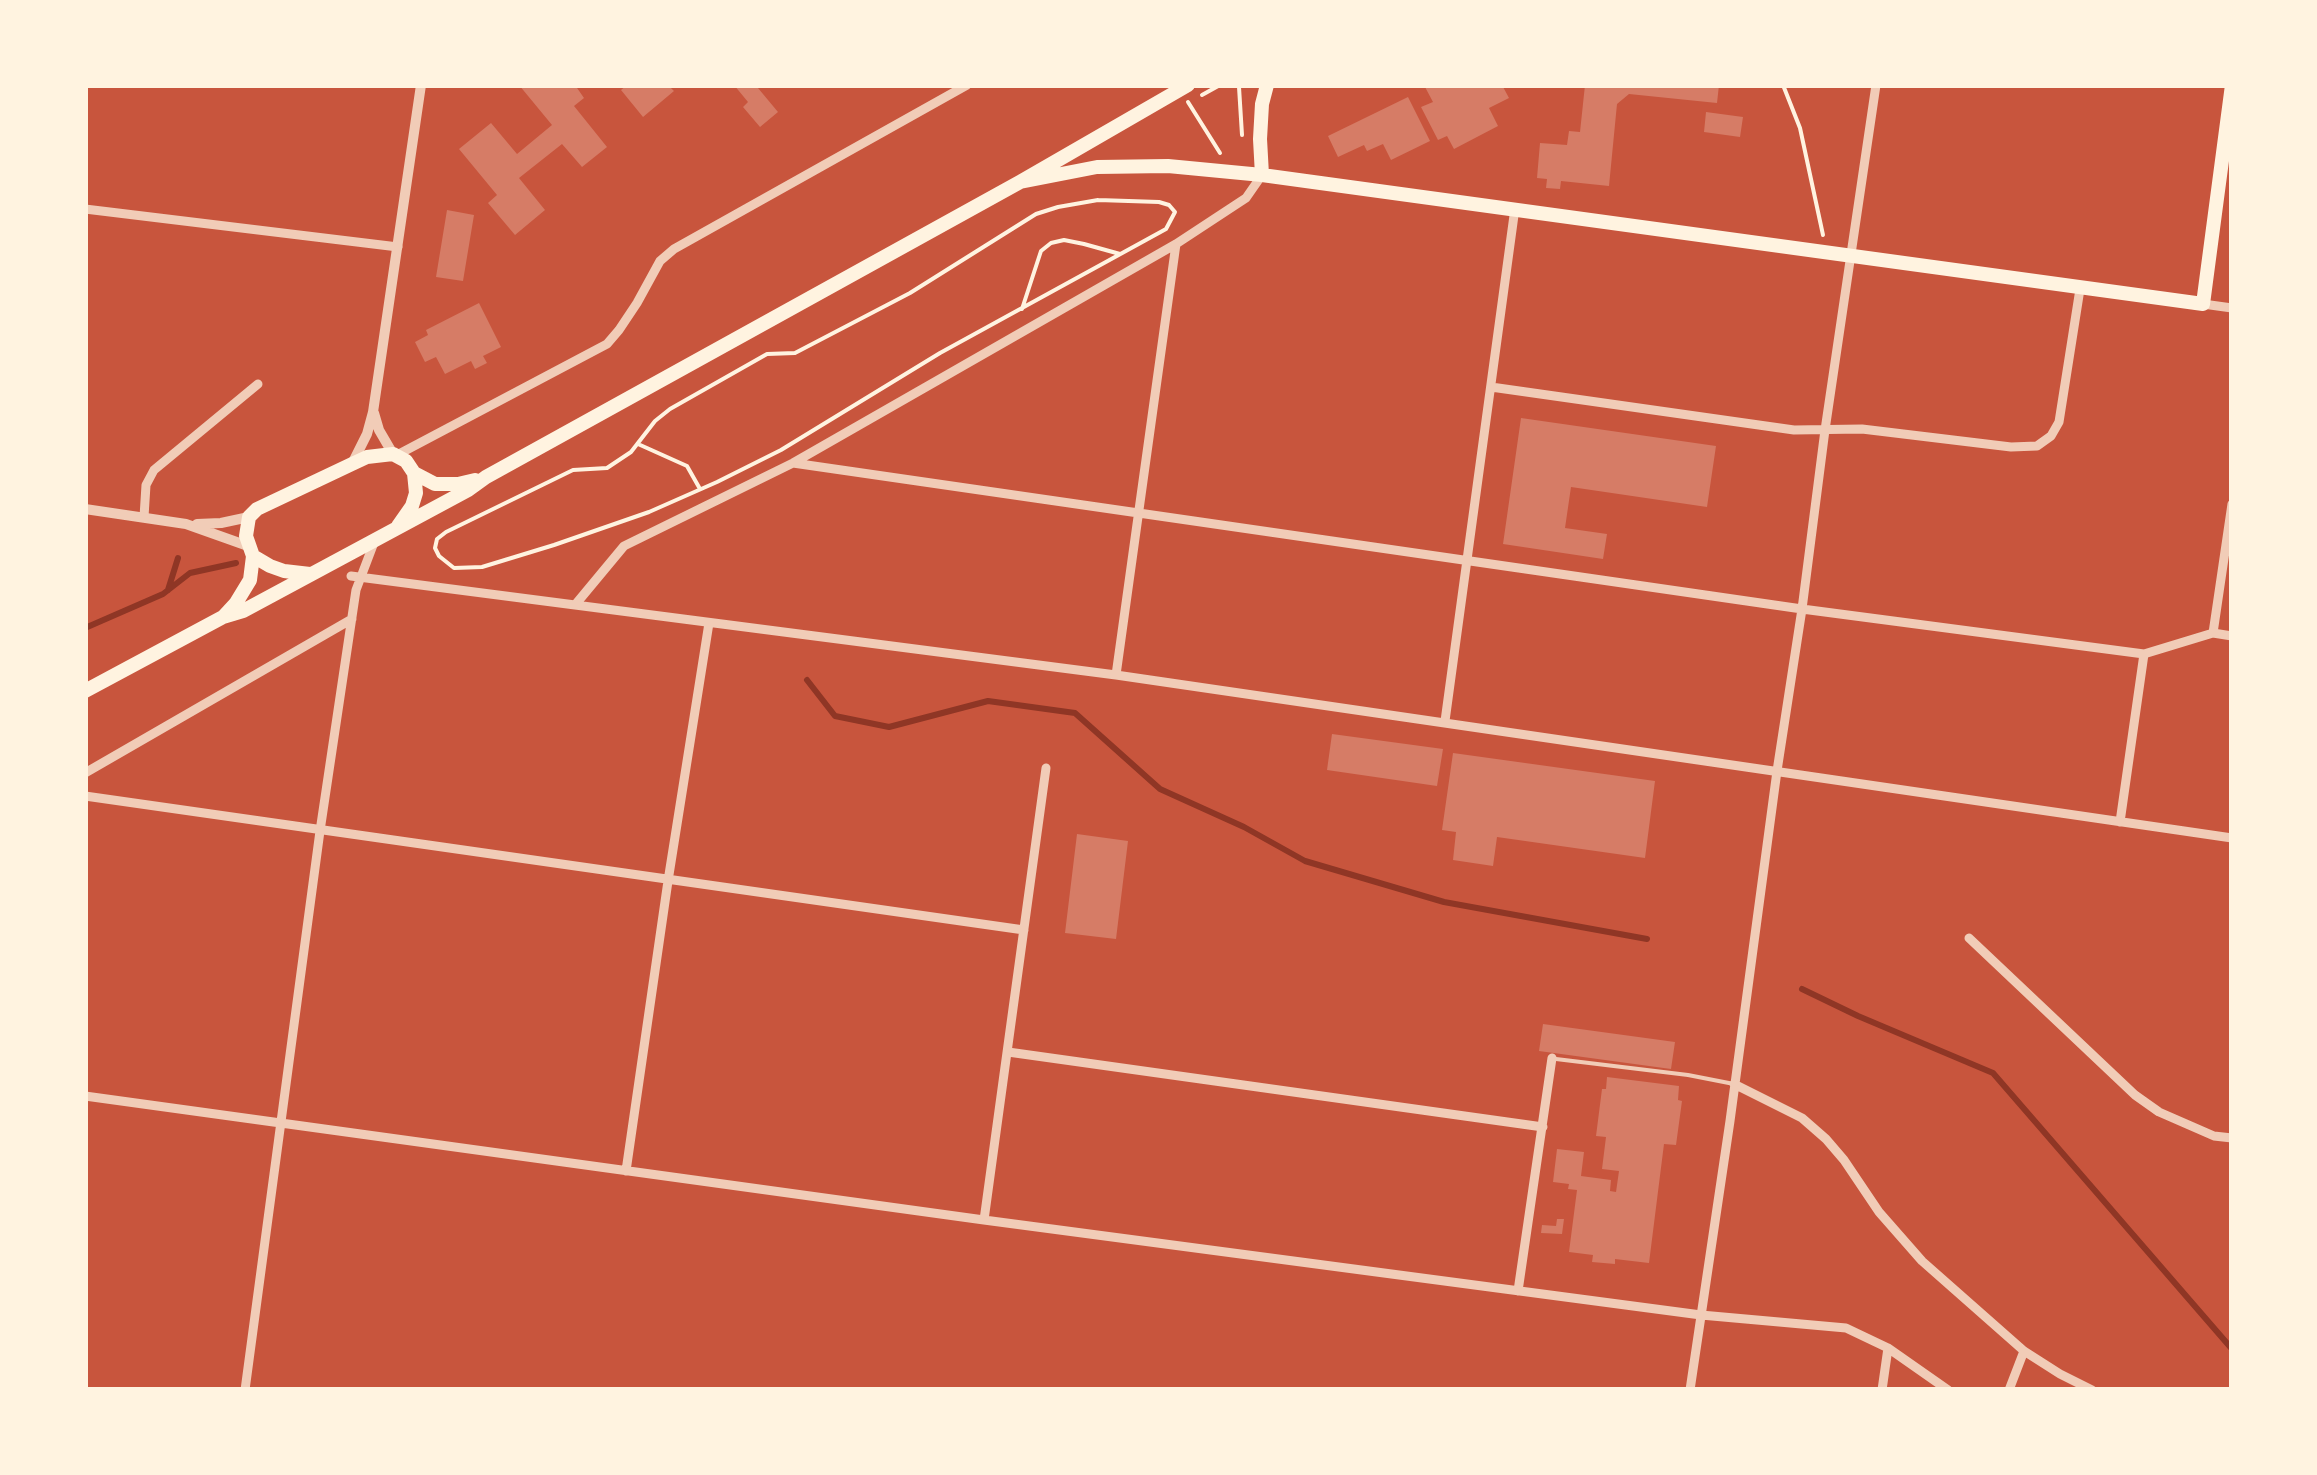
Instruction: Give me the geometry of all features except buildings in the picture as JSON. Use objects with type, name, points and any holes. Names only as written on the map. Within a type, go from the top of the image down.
[{"type":"main road","points":[[85,692],[468,490],[1188,85]]},
{"type":"main road","points":[[1262,176],[1260,138],[1267,85]]},
{"type":"main road","points":[[1020,182],[1096,167],[1168,166],[1515,208],[2203,304],[2232,85]]},
{"type":"main road","points":[[223,617],[250,580],[246,524],[257,509],[368,457],[396,454],[414,473],[434,484],[458,484],[486,477]]},
{"type":"main road","points":[[397,528],[412,506],[416,493],[414,473]]},
{"type":"main road","points":[[250,551],[284,572],[311,574]]},
{"type":"street","points":[[352,464],[368,434],[373,412],[421,85]]},
{"type":"street","points":[[373,412],[379,430],[396,454],[607,344],[638,303],[660,260],[674,249],[967,85]]},
{"type":"street","points":[[1690,1390],[1876,85]]},
{"type":"street","points":[[574,605],[624,546],[793,463],[1176,244],[1246,198],[1262,176]]},
{"type":"street","points":[[1445,721],[1515,208]]},
{"type":"street","points":[[85,209],[398,247]]},
{"type":"street","points":[[1116,674],[1176,244]]},
{"type":"street","points":[[1490,387],[1794,430],[1862,429],[2011,447],[2037,446],[2052,436],[2059,422],[2080,289]]},
{"type":"street","points":[[2203,304],[2232,308]]},
{"type":"street","points":[[144,517],[146,485],[154,470],[258,384]]},
{"type":"street","points":[[793,463],[1802,609],[2144,654],[2213,633],[2232,636]]},
{"type":"street","points":[[2213,633],[2232,504]]},
{"type":"street","points":[[85,508],[186,524],[248,517]]},
{"type":"street","points":[[186,524],[250,551]]},
{"type":"street","points":[[245,1390],[356,577],[375,540]]},
{"type":"street","points":[[329,565],[342,567],[356,577],[1116,674],[2232,838]]},
{"type":"street","points":[[85,773],[352,619]]},
{"type":"street","points":[[626,1171],[709,623]]},
{"type":"street","points":[[2120,822],[2144,654]]},
{"type":"street","points":[[984,1220],[1046,768]]},
{"type":"street","points":[[85,796],[1024,930]]},
{"type":"street","points":[[1969,938],[2135,1096],[2159,1112],[2214,1136],[2232,1138]]},
{"type":"street","points":[[1008,1052],[1543,1127]]},
{"type":"street","points":[[1518,1291],[1552,1058]]},
{"type":"street","points":[[1734,1084],[1802,1118],[1844,1160],[1879,1212],[1922,1261],[2024,1351],[2092,1390]]},
{"type":"street","points":[[85,1096],[1518,1291],[1701,1315],[1846,1328],[1888,1348],[1948,1390]]},
{"type":"street","points":[[1882,1390],[1888,1348]]},
{"type":"street","points":[[2010,1390],[2024,1351]]},
{"type":"lane","points":[[1552,1058],[1688,1074],[1734,1084]]},
{"type":"path","points":[[1237,85],[1242,136]]},
{"type":"path","points":[[1784,85],[1800,128],[1826,253]]},
{"type":"path","points":[[1188,102],[1221,154],[1204,153]]},
{"type":"path","points":[[1098,200],[1159,202],[1170,206],[1175,212],[1166,229],[1122,255],[940,353],[781,450],[700,489],[633,517],[482,567],[454,568],[435,548],[436,538],[446,532],[573,470],[608,468],[638,444],[655,420],[670,409],[766,354],[795,353],[910,293],[1036,214],[1098,200]]},
{"type":"path","points":[[1022,310],[1041,251],[1051,243],[1064,240],[1122,255]]},
{"type":"path","points":[[638,444],[687,466],[700,489]]},
{"type":"waterway","points":[[168,590],[178,558]]},
{"type":"waterway","points":[[85,628],[163,594],[190,573],[236,563]]},
{"type":"waterway","points":[[807,680],[835,716],[889,727],[988,701],[1075,713],[1160,789],[1244,827],[1305,861],[1444,902],[1647,939]]},
{"type":"waterway","points":[[1802,989],[1993,1073],[2232,1349]]}]
